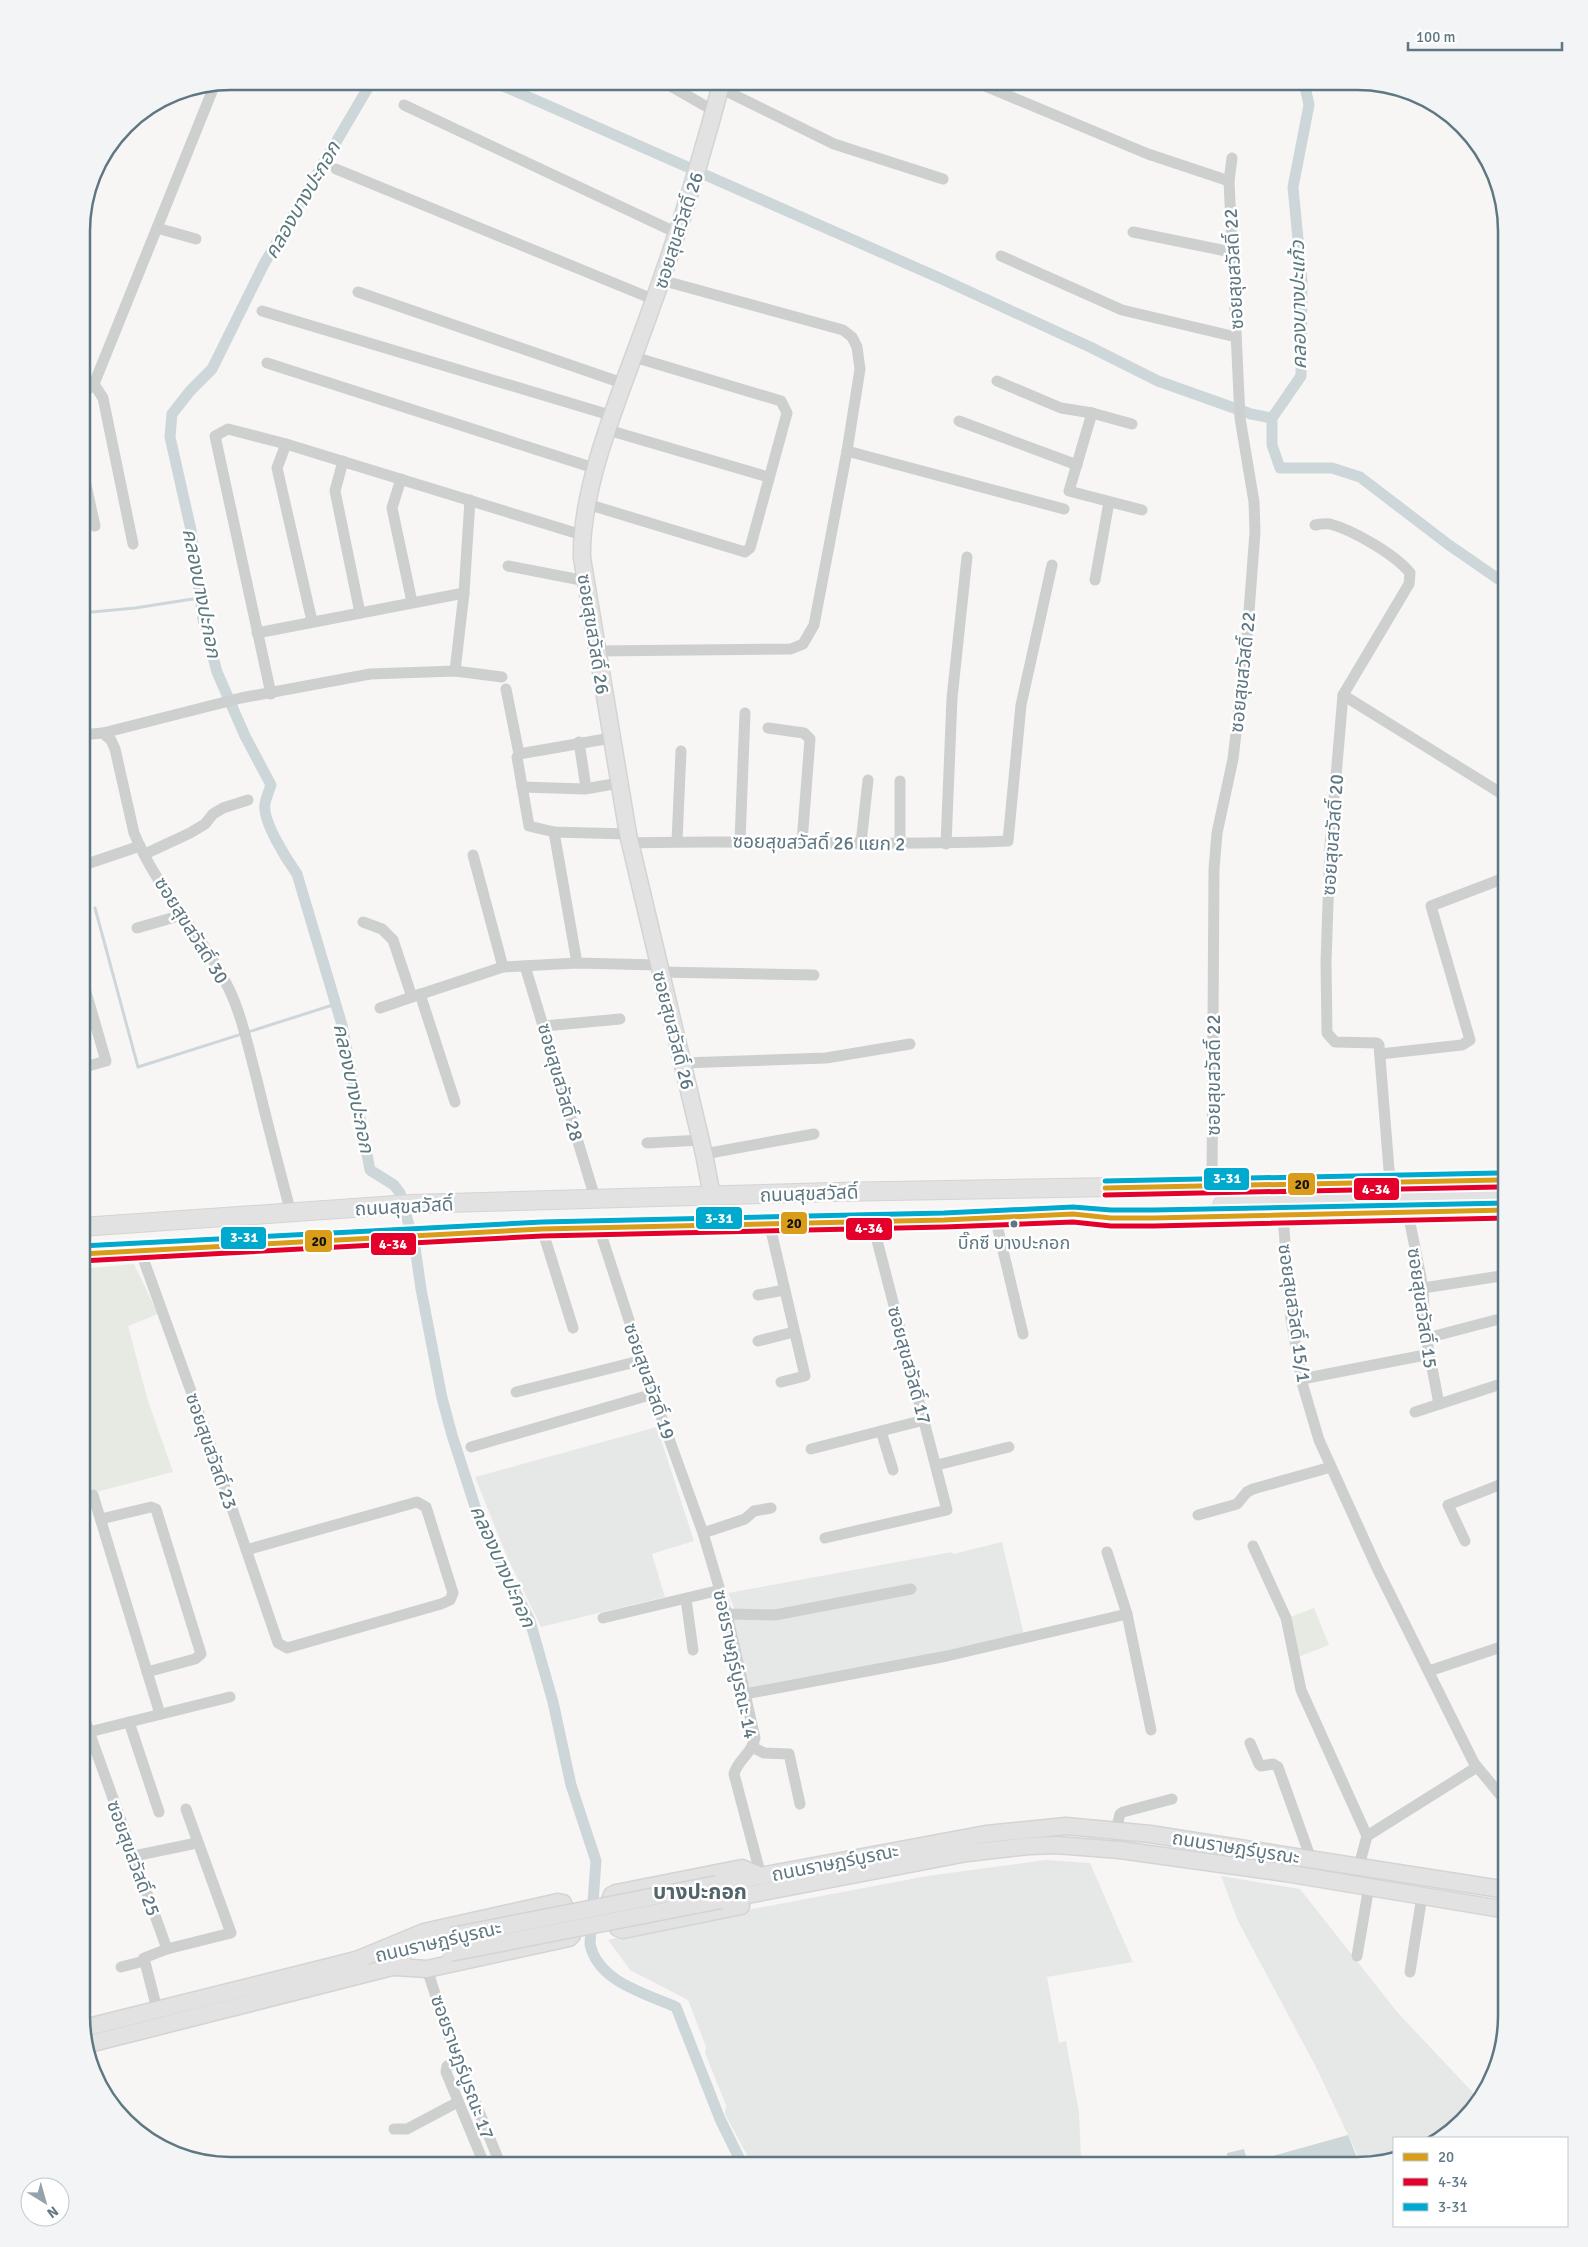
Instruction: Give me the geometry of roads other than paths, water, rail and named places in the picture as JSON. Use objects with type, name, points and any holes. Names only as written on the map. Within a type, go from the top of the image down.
[{"type":"main road","name":"ซอยสุขสวัสดิ์ 26","points":[[712,1196],[702,1146],[629,838],[586,581],[582,535],[587,504],[611,423],[655,300],[703,155],[720,90]]},
{"type":"main road","name":"ถนนสุขสวัสดิ์","points":[[90,1226],[410,1204],[595,1198],[1498,1180]]},
{"type":"main road","points":[[1084,1214],[1218,1205],[1498,1196]]},
{"type":"main road","name":"ถนนสุขสวัสดิ์","points":[[90,1253],[419,1234],[769,1222],[995,1218],[1084,1214],[1111,1218],[1498,1210]]},
{"type":"main road","name":"ถนนราษฎร์บูรณะ","points":[[91,2027],[159,2017],[395,1967],[719,1892],[761,1876],[1005,1831],[1066,1826],[1116,1830],[1498,1889]]},
{"type":"main road","name":"ถนนราษฎร์บูรณะ","points":[[93,2043],[159,2017],[354,1961],[452,1936],[719,1892],[794,1886],[967,1853],[1029,1846],[1056,1845],[1120,1850],[1369,1886],[1498,1909]]},
{"type":"main road","points":[[761,1876],[742,1868],[616,1893],[610,1900],[618,1928],[624,1930],[735,1909],[794,1886]]},
{"type":"main road","points":[[354,1961],[424,1932],[558,1902],[562,1903],[572,1935],[569,1938],[427,1969],[395,1967]]},
{"type":"street","points":[[678,90],[714,111]]},
{"type":"street","points":[[731,90],[834,144],[943,179]]},
{"type":"street","points":[[995,90],[1148,154],[1229,181]]},
{"type":"street","points":[[90,387],[94,384],[212,91]]},
{"type":"street","points":[[404,106],[677,233]]},
{"type":"street","name":"ซอยสุขสวัสดิ์ 22","points":[[1212,1186],[1217,833],[1233,759],[1247,638],[1255,532],[1254,502],[1243,443],[1236,337],[1229,181],[1232,158]]},
{"type":"street","points":[[336,169],[655,300]]},
{"type":"street","points":[[157,228],[196,238]]},
{"type":"street","points":[[1133,232],[1231,252]]},
{"type":"street","points":[[1001,256],[1122,310],[1236,337]]},
{"type":"street","points":[[597,651],[791,649],[803,644],[814,625],[847,451],[860,369],[857,347],[852,338],[843,330],[661,280]]},
{"type":"street","points":[[358,292],[625,384]]},
{"type":"street","points":[[262,311],[611,423],[768,477]]},
{"type":"street","points":[[587,504],[745,552],[750,548],[787,413],[781,402],[634,357]]},
{"type":"street","points":[[267,363],[597,469]]},
{"type":"street","points":[[997,381],[1061,408],[1092,413],[1132,424]]},
{"type":"street","points":[[94,384],[103,398],[133,544]]},
{"type":"street","points":[[1092,413],[1069,491],[1142,510]]},
{"type":"street","points":[[959,421],[1076,466]]},
{"type":"street","points":[[271,694],[215,436],[228,429],[343,461],[582,535]]},
{"type":"street","points":[[286,444],[277,468],[312,621]]},
{"type":"street","points":[[847,451],[1064,508]]},
{"type":"street","points":[[343,461],[335,491],[360,613]]},
{"type":"street","points":[[401,479],[392,508],[412,602]]},
{"type":"street","points":[[455,671],[464,594],[470,500]]},
{"type":"street","points":[[1095,580],[1109,502]]},
{"type":"street","points":[[90,503],[95,526]]},
{"type":"street","name":"ซอยสุขสวัสดิ์ 20","points":[[1314,525],[1328,523],[1354,534],[1403,563],[1410,573],[1409,584],[1343,695],[1330,846],[1326,962],[1327,1033],[1335,1042],[1377,1043],[1380,1045],[1380,1054]]},
{"type":"street","points":[[946,844],[952,698],[967,557]]},
{"type":"street","name":"ซอยสุขสวัสดิ์ 26 แยก 2","points":[[522,787],[529,826],[554,832],[677,841],[946,844],[1008,841],[1021,705],[1052,565]]},
{"type":"street","points":[[508,566],[586,581]]},
{"type":"street","points":[[257,633],[412,602],[464,594]]},
{"type":"street","points":[[90,734],[103,733],[241,698],[271,694],[370,674],[455,671],[502,677]]},
{"type":"street","points":[[506,689],[519,754],[517,757],[522,787],[586,788],[619,783]]},
{"type":"street","points":[[1343,695],[1498,791]]},
{"type":"street","points":[[740,841],[745,713]]},
{"type":"street","points":[[768,728],[804,733],[809,737],[802,842]]},
{"type":"street","name":"ซอยสุขสวัสดิ์ 30","points":[[103,733],[111,740],[115,750],[134,833],[142,850],[168,894],[215,961],[230,991],[244,1032],[290,1213]]},
{"type":"street","points":[[519,754],[579,742],[611,738]]},
{"type":"street","points":[[579,742],[586,788]]},
{"type":"street","points":[[677,841],[681,752]]},
{"type":"street","points":[[861,843],[868,780]]},
{"type":"street","points":[[900,781],[900,843]]},
{"type":"street","points":[[90,864],[142,850],[190,833],[205,824],[223,808],[248,800]]},
{"type":"street","points":[[554,832],[577,963]]},
{"type":"street","points":[[473,855],[503,967]]},
{"type":"street","points":[[1390,1182],[1380,1054],[1462,1045],[1470,1040],[1431,906],[1498,880]]},
{"type":"street","points":[[137,928],[182,915]]},
{"type":"street","points":[[363,922],[382,929],[393,940],[455,1102]]},
{"type":"street","points":[[380,1008],[503,967],[577,963],[814,975]]},
{"type":"street","name":"ซอยสุขสวัสดิ์ 28","points":[[525,966],[595,1198]]},
{"type":"street","points":[[90,1006],[106,1061],[90,1065]]},
{"type":"street","points":[[544,1026],[620,1018]]},
{"type":"street","points":[[682,1063],[826,1058],[910,1044]]},
{"type":"street","points":[[647,1143],[702,1146],[814,1134]]},
{"type":"street","name":"ซอยสุขสวัสดิ์ 15","points":[[1408,1213],[1423,1288],[1427,1338],[1439,1404]]},
{"type":"street","name":"ซอยสุขสวัสดิ์ 15/1","points":[[1283,1216],[1292,1319],[1302,1379],[1319,1440],[1377,1568],[1476,1767],[1498,1793]]},
{"type":"street","points":[[995,1218],[1023,1334]]},
{"type":"street","name":"ซอยสุขสวัสดิ์ 17","points":[[825,1538],[947,1510],[872,1221]]},
{"type":"street","points":[[769,1222],[805,1376],[781,1382]]},
{"type":"street","name":"ซอยสุขสวัสดิ์ 19","points":[[599,1228],[653,1394],[703,1533]]},
{"type":"street","points":[[542,1229],[573,1328]]},
{"type":"street","name":"ซอยสุขสวัสดิ์ 23","points":[[140,1250],[206,1432],[246,1550],[278,1644],[287,1648],[450,1600],[454,1593],[426,1507],[417,1502],[246,1550]]},
{"type":"street","points":[[1423,1288],[1498,1276]]},
{"type":"street","points":[[758,1295],[784,1290]]},
{"type":"street","points":[[1427,1338],[1498,1319]]},
{"type":"street","points":[[758,1341],[794,1332]]},
{"type":"street","points":[[1302,1379],[1430,1354]]},
{"type":"street","points":[[516,1392],[642,1360]]},
{"type":"street","points":[[1415,1412],[1498,1385]]},
{"type":"street","points":[[471,1447],[653,1394]]},
{"type":"street","points":[[811,1449],[924,1420]]},
{"type":"street","points":[[881,1431],[893,1470]]},
{"type":"street","points":[[936,1465],[961,1463],[1009,1447]]},
{"type":"street","points":[[1198,1515],[1237,1504],[1252,1489],[1331,1467]]},
{"type":"street","points":[[1465,1542],[1448,1505],[1498,1486]]},
{"type":"street","points":[[93,1495],[160,1714]]},
{"type":"street","points":[[100,1519],[151,1507],[156,1509],[176,1569],[201,1654],[195,1659],[147,1672]]},
{"type":"street","points":[[703,1533],[746,1519],[754,1511],[771,1508]]},
{"type":"street","name":"ซอยราษฎร์บูรณะ 14","points":[[703,1533],[727,1614],[755,1738],[754,1748],[735,1767],[734,1774],[761,1876]]},
{"type":"street","points":[[1253,1546],[1286,1618],[1301,1690],[1367,1836],[1359,1866]]},
{"type":"street","points":[[1107,1552],[1127,1614],[1151,1730]]},
{"type":"street","points":[[727,1614],[775,1615],[911,1589]]},
{"type":"street","points":[[603,1618],[720,1590]]},
{"type":"street","points":[[686,1599],[693,1650]]},
{"type":"street","points":[[746,1694],[947,1656],[1127,1614]]},
{"type":"street","points":[[1429,1671],[1498,1648]]},
{"type":"street","points":[[90,1732],[230,1697]]},
{"type":"street","points":[[129,1722],[159,1812]]},
{"type":"street","name":"ซอยสุขสวัสดิ์ 25","points":[[90,1735],[167,1949]]},
{"type":"street","points":[[1250,1743],[1259,1764],[1262,1766],[1273,1764],[1278,1767],[1311,1859]]},
{"type":"street","points":[[754,1748],[764,1753],[789,1754],[800,1804]]},
{"type":"street","points":[[1367,1836],[1476,1767]]},
{"type":"street","points":[[1116,1830],[1120,1814],[1123,1812],[1172,1799]]},
{"type":"street","points":[[122,1967],[144,1961],[147,1956],[167,1949],[231,1933],[186,1809]]},
{"type":"street","points":[[134,1856],[192,1844]]},
{"type":"street","points":[[1357,1956],[1369,1886]]},
{"type":"street","points":[[1410,1972],[1422,1896]]},
{"type":"street","points":[[144,1961],[159,2017]]},
{"type":"street","name":"ซอยราษฎร์บูรณะ 17","points":[[427,1969],[458,2061],[497,2157]]},
{"type":"street","points":[[458,2061],[447,2066],[446,2072],[481,2157]]},
{"type":"street","points":[[394,2129],[407,2129],[458,2102]]},
{"type":"waterway","name":"คลองบางปะกอก","points":[[367,90],[264,264],[212,369],[190,391],[172,414],[170,437],[191,530],[203,619],[217,672],[245,736],[271,785],[265,804],[267,820],[287,860],[297,874],[342,1025],[370,1170],[394,1185],[400,1193],[415,1247],[442,1398],[452,1435],[479,1519],[530,1621],[553,1702],[571,1785],[596,1861],[590,1944],[602,1968],[613,1977],[624,1985],[676,2007],[720,2119],[739,2157]]},
{"type":"waterway","points":[[512,90],[944,280],[1090,347],[1158,381],[1251,414],[1272,418]]},
{"type":"waterway","name":"คลองบางปะแก้ว","points":[[1306,90],[1309,105],[1293,187],[1302,281],[1301,376],[1272,418],[1272,445],[1280,468],[1332,468],[1360,477],[1449,545],[1498,579]]},
{"type":"waterway","points":[[90,612],[135,608],[199,598]]},
{"type":"waterway","points":[[95,908],[138,1067],[336,1004]]},
{"type":"place","name":"บิ๊กซี บางปะกอก","points":[[1014,1224]]},
{"type":"district","name":"บางปะกอก","points":[[700,1892]]}]
